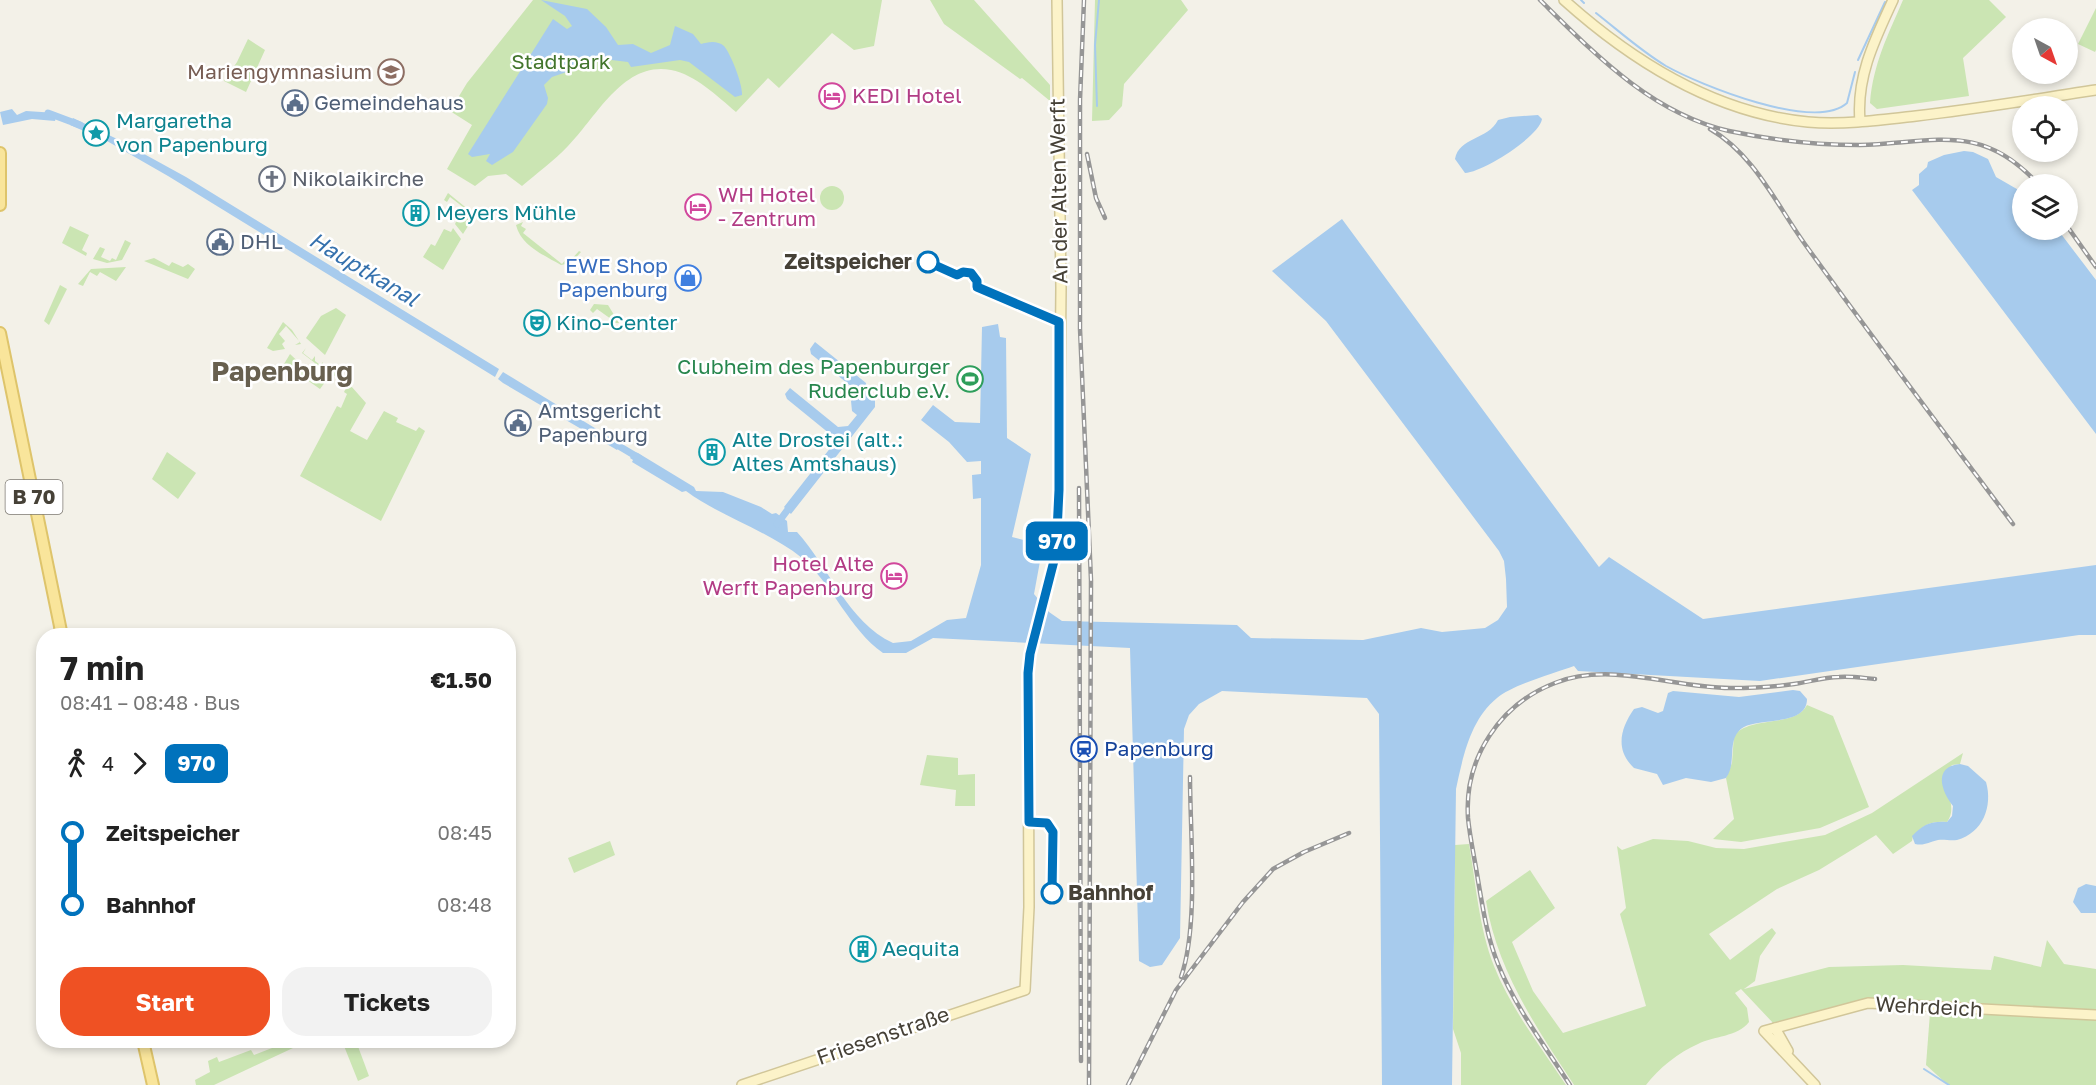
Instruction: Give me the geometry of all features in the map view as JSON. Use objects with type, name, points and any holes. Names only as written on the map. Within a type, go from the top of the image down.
[{"type":"main road","points":[[0,153],[0,205]]},
{"type":"main road","name":"B 70","points":[[0,333],[60,628]]},
{"type":"main road","points":[[145,1048],[153,1085]]},
{"type":"street","name":"An der Alten Werft","points":[[1025,990],[1029,907],[1030,654],[1056,553],[1059,490],[1060,278],[1057,0]]},
{"type":"street","points":[[1564,0],[1609,39],[1645,63],[1714,98],[1749,110],[1798,120],[1860,121],[1961,110],[2096,90]]},
{"type":"street","points":[[1860,121],[1859,102],[1865,67],[1893,0]]},
{"type":"street","name":"Friesenstraße","points":[[742,1085],[1025,990]]},
{"type":"street","name":"Wehrdeich","points":[[1791,1056],[1764,1031],[1868,1003],[2096,1016]]},
{"type":"street","points":[[1775,1028],[1791,1056],[1815,1085]]},
{"type":"green space","name":"Stadtpark","points":[[533,0],[882,0],[874,46],[854,50],[832,33],[779,88],[768,78],[736,112],[689,76],[671,70],[654,70],[639,74],[612,94],[563,151],[522,186],[506,174],[488,176],[475,186],[447,169],[472,125],[450,111],[467,83]]},
{"type":"green space","points":[[930,0],[974,0],[1050,85],[1050,101],[1022,78],[1020,79],[944,24]]},
{"type":"green space","points":[[1095,0],[1181,0],[1188,10],[1124,84],[1122,106],[1109,120],[1092,121]]},
{"type":"green space","points":[[1903,0],[1989,0],[2006,17],[1963,58],[1969,96],[1877,109],[1870,103],[1874,75]]},
{"type":"green space","points":[[2096,8],[2095,52],[2078,44]]},
{"type":"green space","points":[[248,39],[265,50],[246,92],[224,81],[237,62]]},
{"type":"green space","points":[[832,186],[841,189],[844,198],[841,207],[832,210],[823,207],[820,198],[823,189]]},
{"type":"green space","points":[[448,193],[475,215],[463,234],[455,224],[463,207],[450,197],[447,202],[444,200]]},
{"type":"green space","points":[[523,222],[521,226],[526,229],[523,233],[562,264],[566,259],[570,261],[579,251],[581,252],[571,263],[561,265],[534,249],[523,239],[516,225]]},
{"type":"green space","points":[[70,226],[89,235],[82,250],[87,253],[86,256],[62,243]]},
{"type":"green space","points":[[453,228],[461,239],[443,270],[423,257],[431,244],[435,246],[444,229],[451,232]]},
{"type":"green space","points":[[125,240],[131,243],[122,260],[107,263],[93,259],[100,247],[105,249],[101,257],[110,261],[112,258],[116,260]]},
{"type":"green space","points":[[154,258],[169,266],[172,262],[183,267],[188,264],[195,269],[188,279],[144,261]]},
{"type":"green space","points":[[126,267],[116,281],[100,272],[97,276],[90,272],[83,286],[78,284],[91,269]]},
{"type":"green space","points":[[60,285],[67,289],[49,325],[44,321]]},
{"type":"green space","points":[[594,304],[608,305],[619,323],[609,323],[611,319],[597,309],[593,313],[590,310]]},
{"type":"green space","points":[[336,308],[346,315],[325,355],[306,338],[321,316]]},
{"type":"green space","points":[[283,322],[299,341],[286,326],[279,334],[285,341],[282,344],[285,349],[273,351],[267,348]]},
{"type":"green space","points":[[306,348],[303,353],[312,360],[315,356],[315,361],[320,365],[323,362],[322,367],[317,365],[313,372],[325,379],[329,373],[326,370],[329,366],[328,371],[337,373],[335,376],[331,374],[320,389],[284,364],[290,354],[309,372],[315,363],[302,353]]},
{"type":"green space","points":[[351,386],[366,403],[350,431],[367,440],[384,411],[398,418],[396,422],[416,431],[419,427],[425,431],[381,521],[300,476],[337,406],[341,408],[347,394],[344,392],[346,388]]},
{"type":"green space","points":[[167,452],[196,473],[178,499],[152,479]]},
{"type":"green space","points":[[1807,705],[1833,716],[1869,807],[1820,828],[1741,842],[1713,839],[1734,819],[1726,778],[1732,763],[1734,735],[1752,725],[1793,717]]},
{"type":"green space","points":[[1963,753],[1960,764],[1952,765],[1943,777],[1951,806],[1947,822],[1925,826],[1913,836],[1912,841],[1893,854],[1876,835],[1819,870],[1777,889],[1709,934],[1730,960],[1772,928],[1776,933],[1760,956],[1755,981],[1744,989],[1829,967],[1903,965],[1991,970],[1994,956],[2041,967],[2047,940],[2064,964],[2096,969],[2096,1013],[1868,1001],[1774,1024],[1741,989],[1735,993],[1747,1008],[1749,1022],[1738,1031],[1704,1041],[1676,1056],[1646,1085],[1574,1085],[1532,1019],[1509,974],[1491,926],[1486,901],[1530,870],[1555,908],[1512,942],[1533,991],[1563,1033],[1646,1006],[1620,914],[1626,908],[1617,846],[1622,850],[1653,839],[1688,841],[1716,848],[1744,849],[1825,835],[1872,813]]},
{"type":"green space","points":[[927,755],[958,758],[958,775],[975,774],[975,806],[955,806],[956,790],[920,785]]},
{"type":"green space","points":[[610,841],[615,855],[574,873],[568,858]]},
{"type":"green space","points":[[1469,844],[1481,921],[1494,966],[1518,1013],[1566,1085],[1461,1085],[1461,1053],[1453,1029],[1455,845]]},
{"type":"green space","points":[[1939,1010],[2096,1019],[2096,1085],[1948,1085],[1926,1065],[1930,1013]]},
{"type":"green space","points":[[272,1048],[293,1048],[214,1085],[196,1085],[195,1080],[210,1072],[208,1061],[217,1057],[219,1062],[251,1050],[254,1055]]},
{"type":"green space","points":[[345,1048],[359,1048],[369,1076],[358,1081]]},
{"type":"water","points":[[541,0],[587,9],[606,27],[618,45],[633,44],[651,53],[670,45],[675,26],[693,34],[701,44],[712,42],[721,44],[733,62],[741,84],[742,95],[735,97],[689,62],[680,60],[631,67],[628,62],[587,57],[581,67],[552,77],[544,85],[548,98],[547,104],[513,152],[492,165],[486,161],[490,154],[472,157],[468,154],[553,19],[567,29],[572,26],[565,16]]},
{"type":"water","points":[[12,109],[17,115],[26,111],[57,113],[55,121],[32,119],[3,125],[0,112]]},
{"type":"water","points":[[1538,115],[1542,119],[1531,135],[1521,144],[1484,167],[1465,173],[1455,159],[1462,146],[1488,131],[1498,120]]},
{"type":"water","points":[[73,118],[186,177],[499,369],[495,377],[168,176],[107,141],[70,125]]},
{"type":"water","points":[[1964,151],[1973,152],[1988,159],[1996,177],[2012,186],[2012,240],[2066,240],[2096,280],[2096,434],[1912,190],[1919,185],[1919,174],[1927,167],[1928,162],[1944,155]]},
{"type":"water","points":[[1342,219],[1599,567],[1609,557],[1703,619],[2096,565],[2096,635],[2079,635],[1760,681],[1578,671],[1574,666],[1523,684],[1497,698],[1480,717],[1474,728],[1465,752],[1456,789],[1452,1085],[1382,1085],[1379,714],[1367,698],[1222,691],[1199,704],[1189,715],[1184,729],[1180,938],[1162,965],[1150,967],[1139,961],[1130,648],[933,638],[906,653],[883,653],[860,632],[823,581],[802,558],[774,539],[686,491],[682,492],[632,462],[630,458],[634,452],[638,453],[694,487],[696,491],[723,492],[761,507],[772,514],[776,513],[787,521],[788,532],[797,532],[851,608],[864,622],[877,634],[893,643],[911,641],[947,620],[966,618],[981,565],[981,498],[973,499],[972,475],[981,474],[981,461],[967,462],[949,442],[921,420],[933,405],[955,422],[980,423],[982,327],[998,324],[1000,337],[1006,338],[1007,438],[1031,454],[1012,537],[1043,545],[1034,594],[1049,612],[1062,621],[1237,625],[1251,638],[1363,640],[1421,628],[1442,632],[1485,628],[1498,620],[1507,607],[1504,561],[1499,551],[1326,321],[1272,271]]},
{"type":"water","points":[[815,342],[866,383],[867,393],[875,399],[875,407],[791,514],[784,507],[835,442],[834,434],[830,434],[787,399],[785,394],[790,388],[838,427],[848,426],[857,415],[852,411],[851,401],[857,395],[856,387],[852,387],[811,354],[810,349]]},
{"type":"water","points":[[503,372],[621,444],[617,450],[503,383],[498,379]]},
{"type":"water","points":[[1673,691],[1739,697],[1800,691],[1807,699],[1805,708],[1799,714],[1791,717],[1751,724],[1738,732],[1733,744],[1731,765],[1726,778],[1711,782],[1686,778],[1663,785],[1657,774],[1634,768],[1624,754],[1623,732],[1634,709],[1642,707],[1658,713],[1663,711],[1668,693]]},
{"type":"water","points":[[1960,764],[1968,766],[1986,782],[1988,800],[1984,817],[1973,831],[1957,840],[1915,844],[1912,836],[1920,829],[1928,824],[1947,822],[1952,816],[1953,806],[1942,781],[1946,770]]},
{"type":"water","points":[[2086,884],[2096,886],[2096,913],[2081,913],[2073,902],[2078,888]]},
{"type":"waterway","points":[[1097,106],[1095,45],[1099,0]]},
{"type":"waterway","points":[[1581,0],[1584,3]]},
{"type":"waterway","points":[[1858,60],[1885,2]]},
{"type":"waterway","points":[[1596,13],[1666,66],[1730,94],[1785,109],[1810,112],[1831,111],[1847,103],[1855,72]]},
{"type":"waterway","name":"Hauptkanal","points":[[48,113],[80,125]]},
{"type":"waterway","name":"Hauptkanal","points":[[612,442],[639,458]]},
{"type":"waterway","points":[[777,524],[792,504]]},
{"type":"waterway","points":[[1924,1069],[1949,1085]]},
{"type":"railway","points":[[1084,0],[1080,100],[1080,329],[1091,580],[1089,1085]]},
{"type":"railway","points":[[1540,0],[1626,79],[1674,111],[1701,122],[1729,131],[1811,143],[1860,145],[1933,140],[1976,143],[1996,151],[2017,164],[2028,174]]},
{"type":"railway","points":[[1710,129],[1726,140],[1753,167],[1832,282],[2013,524]]},
{"type":"railway","points":[[1087,154],[1096,198],[1105,218]]},
{"type":"railway","points":[[2077,240],[2096,267]]},
{"type":"railway","points":[[1079,488],[1081,1061]]},
{"type":"railway","points":[[1570,1085],[1513,996],[1494,954],[1488,933],[1471,842],[1468,796],[1479,754],[1489,736],[1502,719],[1535,692],[1576,677],[1598,674],[1620,675],[1730,688],[1778,686],[1833,677],[1875,679]]},
{"type":"railway","points":[[1181,977],[1187,956],[1192,906],[1190,777]]},
{"type":"railway","points":[[1128,1085],[1176,990],[1243,902],[1273,869],[1304,852],[1349,833]]},
{"type":"bus line","name":"970","points":[[928,262],[957,275],[963,272],[971,273],[976,278],[977,287],[1035,314],[1059,322],[1059,490],[1056,553],[1030,654],[1028,673],[1029,822],[1047,823],[1053,832],[1052,893]]},
{"type":"place","name":"Mariengymnasium","points":[[391,72]]},
{"type":"place","name":"KEDI Hotel","points":[[832,96]]},
{"type":"place","name":"Gemeindehaus","points":[[295,103]]},
{"type":"place","name":"Margaretha von Papenburg","points":[[96,133]]},
{"type":"place","name":"Nikolaikirche","points":[[272,179]]},
{"type":"place","name":"WH Hotel - Zentrum","points":[[698,207]]},
{"type":"place","name":"Meyers Mühle","points":[[416,213]]},
{"type":"place","name":"DHL","points":[[220,242]]},
{"type":"place","name":"Zeitspeicher","points":[[928,262]]},
{"type":"place","name":"EWE Shop Papenburg","points":[[688,278]]},
{"type":"place","name":"Kino-Center","points":[[537,323]]},
{"type":"place","name":"Clubheim des Papenburger Ruderclub e.V.","points":[[970,379]]},
{"type":"place","name":"Amtsgericht Papenburg","points":[[518,423]]},
{"type":"place","name":"Alte Drostei (alt.: Altes Amtshaus)","points":[[712,452]]},
{"type":"place","name":"Hotel Alte Werft Papenburg","points":[[894,576]]},
{"type":"place","name":"Papenburg","points":[[1084,749]]},
{"type":"place","name":"Bahnhof","points":[[1052,893]]},
{"type":"place","name":"Aequita","points":[[863,949]]},
{"type":"district","name":"Papenburg","points":[[282,372]]}]
